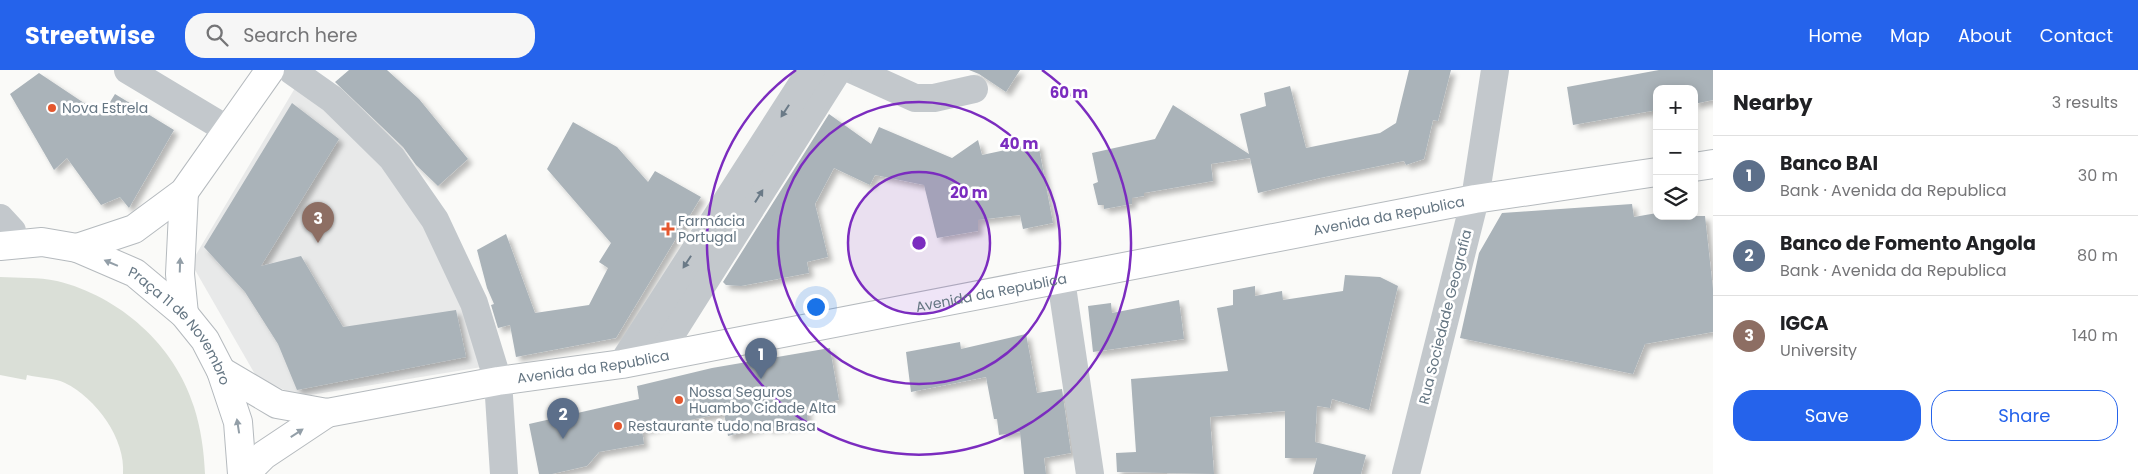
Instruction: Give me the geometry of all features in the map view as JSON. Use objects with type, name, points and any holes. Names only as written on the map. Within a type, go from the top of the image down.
[{"type":"main road","points":[[77,248],[134,229],[184,192],[270,70]]},
{"type":"main road","points":[[1698,166],[1713,164]]},
{"type":"main road","name":"Avenida da Republica","points":[[327,413],[498,381],[622,364],[1474,199],[1653,173]]},
{"type":"main road","points":[[184,192],[180,274],[184,314]]},
{"type":"main road","name":"Praça 11 de Novembro","points":[[3,230],[42,242],[77,248],[135,273],[184,314],[205,340],[221,371],[238,422],[244,474]]},
{"type":"main road","points":[[221,371],[277,404],[327,413]]},
{"type":"main road","points":[[244,474],[264,455],[327,413]]},
{"type":"street","points":[[128,70],[228,130]]},
{"type":"street","points":[[291,70],[332,99],[392,158],[435,220],[474,303],[498,381],[504,474]]},
{"type":"street","points":[[622,364],[811,70]]},
{"type":"street","points":[[658,356],[838,70]]},
{"type":"street","points":[[853,70],[915,98],[934,98],[974,89]]},
{"type":"street","name":"Rua Sociedade Geografia","points":[[1406,474],[1474,199],[1495,70]]},
{"type":"street","points":[[1061,280],[1090,474]]},
{"type":"shaded area","points":[[295,88],[325,109],[381,163],[424,224],[461,300],[482,367],[298,397],[256,376],[191,263]]},
{"type":"shaded area","points":[[0,277],[36,278],[57,281],[80,288],[102,298],[142,326],[159,344],[185,384],[199,424],[205,474],[123,474],[120,447],[107,421],[98,409],[77,390],[57,380],[27,375],[26,380],[0,375]]},
{"type":"building","points":[[349,70],[387,70],[419,99],[468,159],[438,186],[416,165],[403,147],[335,82]]},
{"type":"building","points":[[969,70],[1020,70],[1006,92],[979,74]]},
{"type":"building","points":[[1409,70],[1451,70],[1438,121],[1433,120],[1424,159],[1406,165],[1404,161],[1258,193],[1250,158],[1211,164],[1213,181],[1144,193],[1144,196],[1132,198],[1132,204],[1104,209],[1104,205],[1098,205],[1093,184],[1098,182],[1092,153],[1155,139],[1173,105],[1249,154],[1240,114],[1266,106],[1264,93],[1290,86],[1306,148],[1380,133],[1396,123]]},
{"type":"building","points":[[1659,70],[1713,70],[1713,100],[1698,103],[1698,85],[1653,85],[1653,111],[1573,125],[1567,87]]},
{"type":"building","points":[[39,73],[102,115],[115,94],[174,130],[129,208],[120,197],[101,205],[67,158],[54,170],[10,94]]},
{"type":"building","points":[[292,103],[339,139],[261,266],[301,256],[343,327],[456,310],[466,357],[297,390],[278,344],[245,292],[204,247]]},
{"type":"building","points":[[829,114],[871,144],[879,127],[952,158],[978,140],[982,155],[1038,143],[1053,223],[1023,229],[1020,215],[978,220],[978,231],[937,238],[924,185],[875,175],[870,185],[834,168],[815,204],[828,257],[807,262],[809,273],[741,286],[726,285],[723,282]]},
{"type":"building","points":[[573,122],[617,147],[648,182],[655,171],[701,197],[616,338],[516,357],[510,325],[498,328],[491,305],[494,304],[487,288],[477,250],[506,234],[535,313],[589,305],[608,268],[599,262],[611,243],[547,169]]},
{"type":"building","points":[[1632,204],[1634,217],[1653,214],[1653,220],[1698,220],[1698,216],[1705,216],[1713,289],[1713,332],[1645,344],[1633,374],[1460,338],[1479,253],[1502,213]]},
{"type":"building","points":[[1345,275],[1380,277],[1398,286],[1369,410],[1332,399],[1330,408],[1317,406],[1315,442],[1366,455],[1361,474],[1313,474],[1317,458],[1285,458],[1285,411],[1210,417],[1214,474],[1117,472],[1116,453],[1136,452],[1131,379],[1228,371],[1217,308],[1233,305],[1233,290],[1255,286],[1255,296],[1282,291],[1283,300],[1343,291]]},
{"type":"building","points":[[1179,300],[1184,339],[1093,352],[1088,306],[1111,303],[1112,313]]},
{"type":"building","points":[[1026,334],[1037,393],[1062,389],[1071,453],[1044,458],[1046,474],[1024,474],[1020,432],[999,435],[997,419],[994,419],[986,377],[911,392],[906,352],[960,342],[961,349]]},
{"type":"building","points":[[830,348],[839,400],[807,407],[808,424],[768,429],[767,426],[728,436],[724,413],[642,430],[644,444],[599,452],[587,466],[552,474],[539,474],[529,424],[639,399],[637,386],[712,368]]},
{"type":"place","name":"Nova Estrela","points":[[52,108]]},
{"type":"place","name":"Farmácia Portugal","points":[[668,229]]},
{"type":"place","name":"IGCA","points":[[318,243]]},
{"type":"place","name":"Banco BAI","points":[[761,379]]},
{"type":"place","name":"Nossa Seguros Huambo Cidade Alta","points":[[679,400]]},
{"type":"place","name":"Restaurante tudo na Brasa","points":[[618,426]]},
{"type":"place","name":"Banco de Fomento Angola","points":[[563,439]]}]
